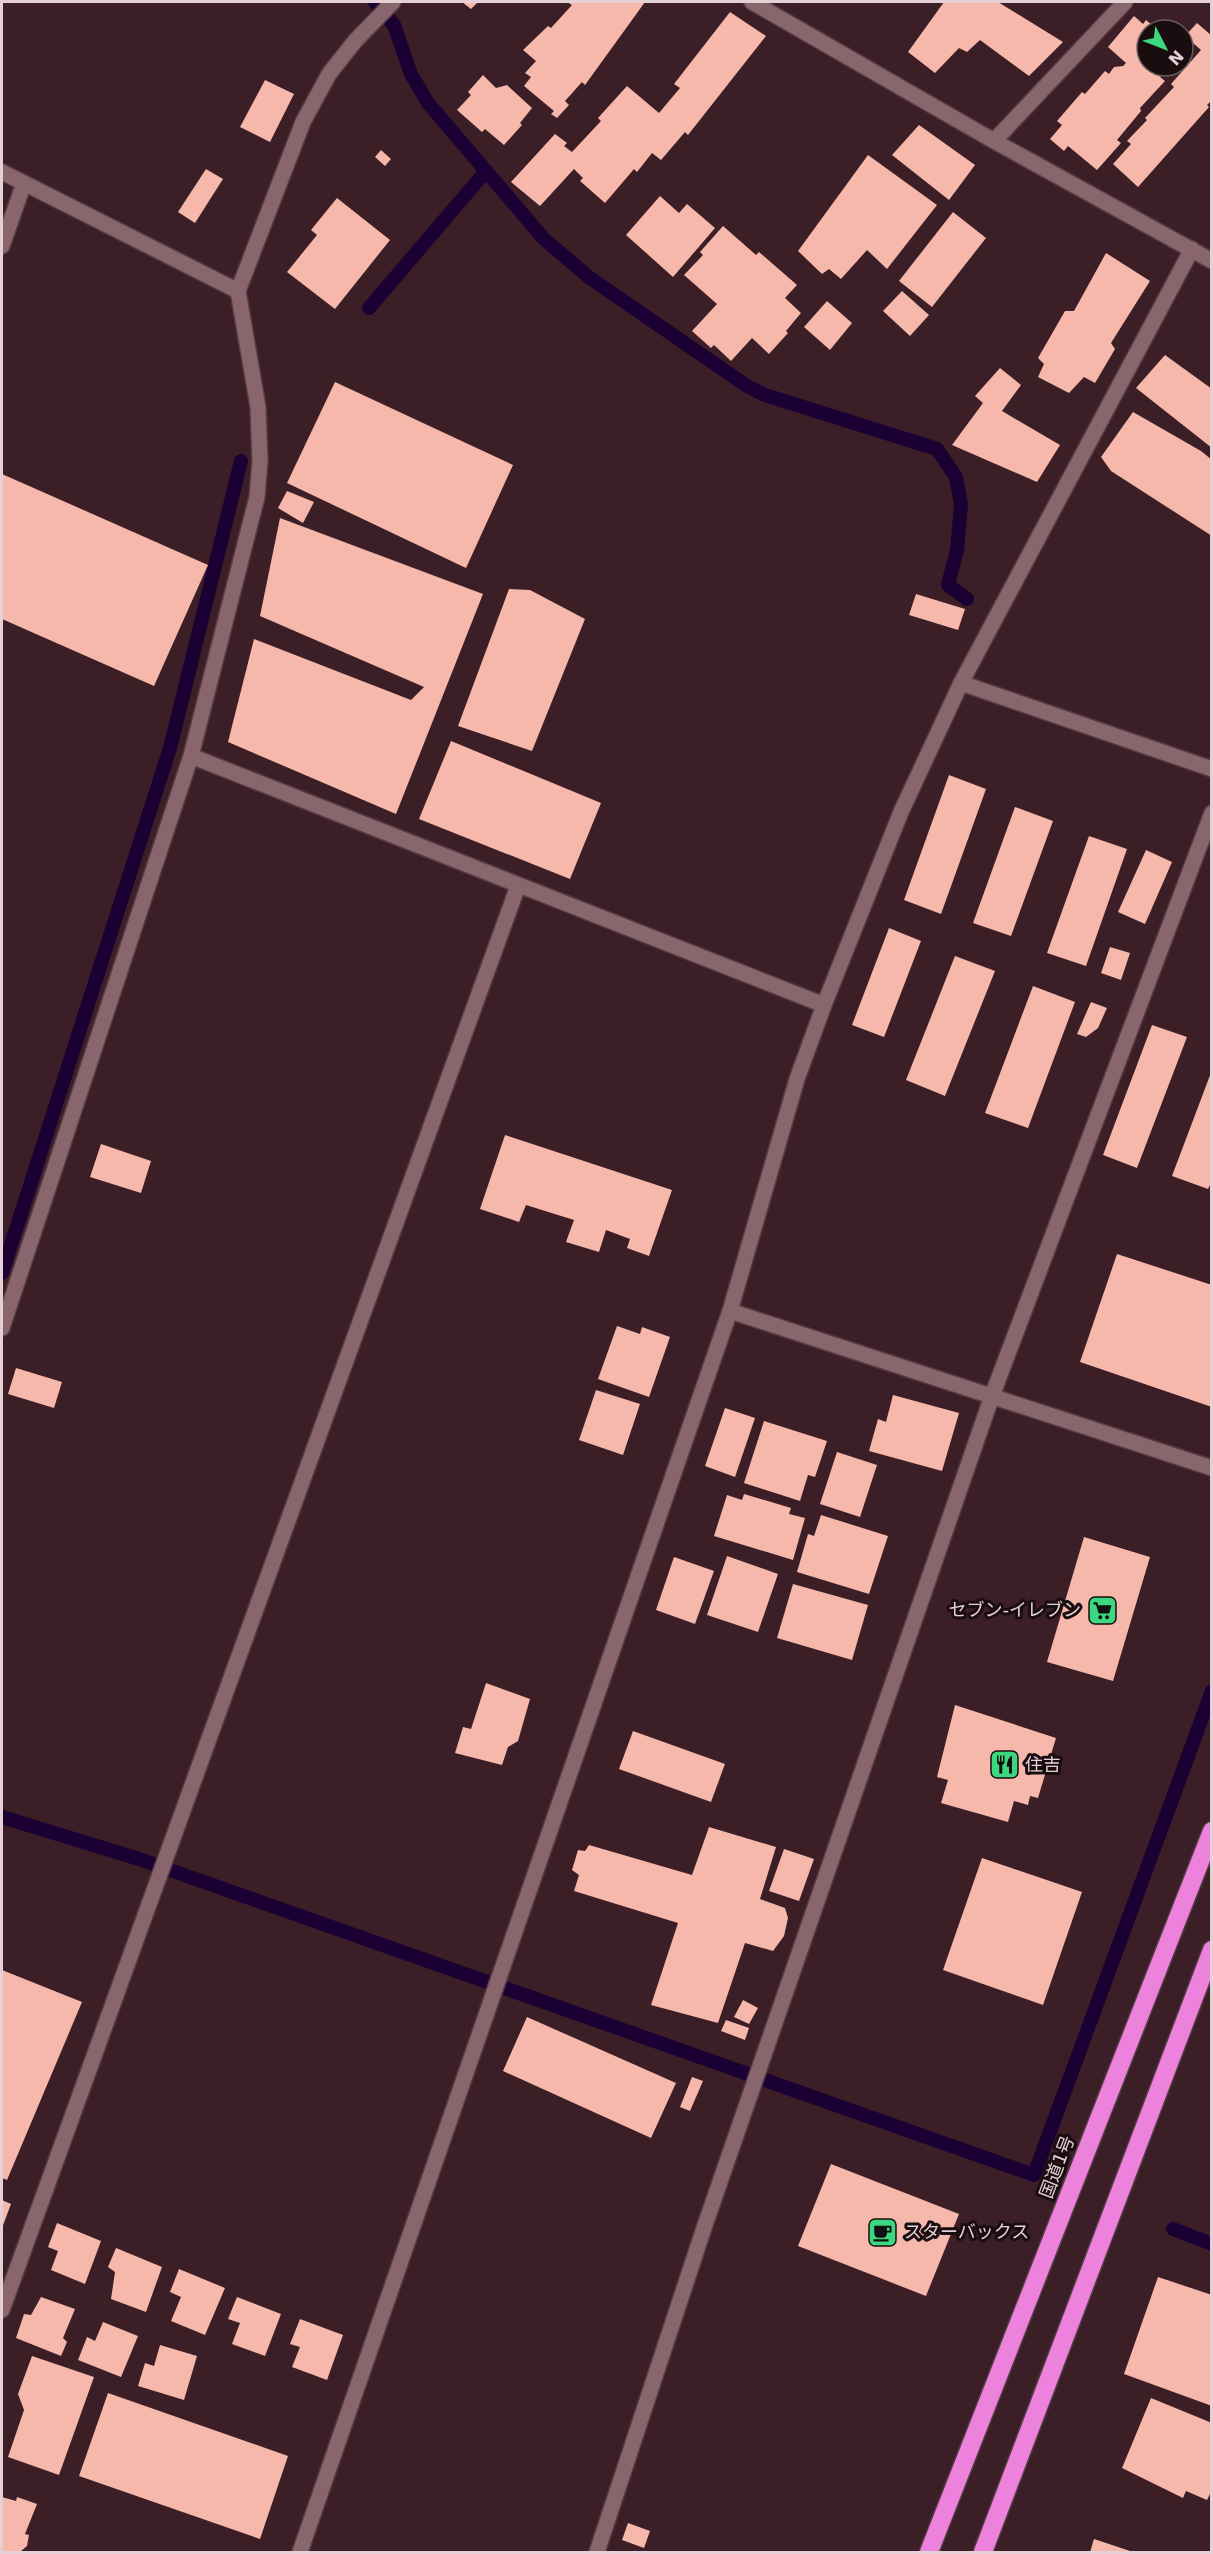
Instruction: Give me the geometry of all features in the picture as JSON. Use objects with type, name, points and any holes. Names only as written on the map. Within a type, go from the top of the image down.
[{"type":"highway","name":"国道1号","points":[[929,2553],[1212,1830]]},
{"type":"highway","points":[[983,2553],[1212,1950]]},
{"type":"street","points":[[2,1328],[191,756],[257,497],[260,461],[258,407],[238,291],[308,112],[329,74],[355,41],[393,2]]},
{"type":"street","points":[[752,2],[994,141],[1212,261]]},
{"type":"street","points":[[994,141],[1125,2]]},
{"type":"street","points":[[2,172],[238,291]]},
{"type":"street","points":[[2,246],[24,183]]},
{"type":"street","points":[[300,2553],[730,1311],[797,1079],[824,1005],[901,812],[961,683],[1192,249]]},
{"type":"street","points":[[961,683],[1212,769]]},
{"type":"street","points":[[191,756],[824,1005]]},
{"type":"street","points":[[597,2553],[712,2205],[992,1396],[1212,813]]},
{"type":"street","points":[[2,2310],[518,886]]},
{"type":"street","points":[[730,1311],[1212,1468]]},
{"type":"building","points":[[462,2],[478,2],[471,9]]},
{"type":"building","points":[[567,2],[645,2],[585,85],[582,82],[565,101],[569,105],[557,118],[551,114],[554,111],[524,86],[531,77],[525,73],[536,61],[523,50],[548,26],[551,28],[572,5]]},
{"type":"building","points":[[944,2],[998,2],[1063,42],[1029,76],[980,40],[967,52],[959,48],[935,73],[908,52]]},
{"type":"building","points":[[730,12],[766,36],[688,135],[685,132],[661,160],[652,153],[637,172],[634,169],[605,203],[580,181],[583,178],[574,169],[540,206],[511,182],[555,134],[567,143],[564,146],[572,152],[601,121],[598,118],[627,86],[659,113],[680,88],[674,84]]},
{"type":"building","points":[[1134,16],[1136,18],[1135,78],[1161,78],[1165,81],[1140,108],[1141,111],[1117,140],[1121,143],[1097,170],[1068,146],[1064,151],[1050,139],[1062,125],[1057,121],[1082,92],[1085,94],[1105,71],[1109,74],[1114,67],[1123,66],[1126,63],[1108,47]]},
{"type":"building","points":[[1197,23],[1212,36],[1212,100],[1207,105],[1209,107],[1138,187],[1113,164],[1131,144],[1127,141],[1147,120],[1145,118],[1174,87],[1171,84],[1176,78],[1195,78],[1195,57],[1201,50],[1195,45]]},
{"type":"building","points":[[483,75],[496,88],[507,85],[532,108],[520,123],[522,125],[504,145],[485,129],[482,132],[457,110],[471,95],[468,92]]},
{"type":"building","points":[[265,80],[294,94],[270,142],[240,127]]},
{"type":"building","points":[[919,125],[975,165],[949,200],[892,155]]},
{"type":"building","points":[[381,150],[391,159],[385,166],[375,157]]},
{"type":"building","points":[[868,155],[937,205],[887,269],[867,250],[841,279],[829,269],[822,274],[798,251]]},
{"type":"building","points":[[206,169],[223,179],[195,223],[178,212]]},
{"type":"building","points":[[660,196],[679,213],[687,204],[715,228],[673,277],[626,235]]},
{"type":"building","points":[[337,198],[390,240],[335,309],[287,272],[317,235],[311,230]]},
{"type":"building","points":[[953,212],[986,238],[932,307],[899,281]]},
{"type":"building","points":[[723,226],[756,255],[759,252],[797,285],[785,298],[801,313],[786,331],[788,333],[769,354],[752,338],[731,361],[714,345],[711,348],[692,331],[717,304],[684,275],[703,255],[700,252]]},
{"type":"building","points":[[1106,253],[1150,281],[1111,343],[1115,349],[1095,383],[1084,377],[1069,393],[1038,377],[1044,364],[1038,358],[1065,311],[1074,311]]},
{"type":"building","points":[[902,291],[929,315],[910,336],[883,311]]},
{"type":"building","points":[[827,301],[852,323],[830,350],[804,327]]},
{"type":"building","points":[[1165,355],[1212,389],[1212,448],[1136,388]]},
{"type":"building","points":[[1000,368],[1021,385],[1002,411],[1060,445],[1037,482],[952,445],[983,403],[975,396]]},
{"type":"building","points":[[335,382],[513,465],[466,568],[287,483]]},
{"type":"building","points":[[1133,412],[1201,451],[1212,460],[1212,536],[1111,471],[1101,457]]},
{"type":"building","points":[[2,474],[208,565],[154,686],[2,619]]},
{"type":"building","points":[[287,491],[314,502],[303,523],[278,508]]},
{"type":"building","points":[[280,518],[483,594],[396,814],[228,742],[254,639],[411,700],[424,687],[260,616]]},
{"type":"building","points":[[509,589],[530,590],[585,619],[532,751],[458,726]]},
{"type":"building","points":[[916,594],[965,609],[958,630],[909,615]]},
{"type":"building","points":[[451,741],[601,803],[570,879],[419,819]]},
{"type":"building","points":[[949,775],[986,789],[941,914],[904,900]]},
{"type":"building","points":[[1015,807],[1053,821],[1011,936],[973,923]]},
{"type":"building","points":[[1089,836],[1127,849],[1086,966],[1047,953]]},
{"type":"building","points":[[1146,850],[1172,862],[1145,924],[1118,912]]},
{"type":"building","points":[[889,928],[921,941],[884,1037],[852,1025]]},
{"type":"building","points":[[1110,947],[1130,953],[1121,980],[1101,973]]},
{"type":"building","points":[[955,956],[995,971],[945,1096],[906,1080]]},
{"type":"building","points":[[1033,986],[1075,1002],[1028,1128],[985,1113]]},
{"type":"building","points":[[1091,1002],[1107,1008],[1098,1028],[1086,1037],[1077,1034]]},
{"type":"building","points":[[1152,1025],[1187,1037],[1137,1168],[1103,1155]]},
{"type":"building","points":[[1212,1070],[1212,1181],[1208,1189],[1172,1176]]},
{"type":"building","points":[[505,1135],[672,1190],[649,1256],[627,1248],[630,1239],[606,1230],[599,1252],[566,1242],[574,1220],[526,1205],[519,1222],[480,1209]]},
{"type":"building","points":[[101,1144],[151,1161],[141,1193],[90,1177]]},
{"type":"building","points":[[1117,1254],[1212,1285],[1212,1407],[1080,1362]]},
{"type":"building","points":[[617,1326],[640,1334],[642,1327],[670,1337],[649,1397],[598,1379]]},
{"type":"building","points":[[16,1368],[62,1382],[54,1408],[8,1394]]},
{"type":"building","points":[[596,1390],[640,1404],[623,1455],[579,1440]]},
{"type":"building","points":[[893,1395],[959,1413],[942,1471],[869,1451],[878,1419],[886,1422]]},
{"type":"building","points":[[725,1408],[755,1418],[735,1477],[705,1466]]},
{"type":"building","points":[[764,1421],[827,1441],[815,1477],[808,1475],[800,1501],[744,1483]]},
{"type":"building","points":[[837,1452],[877,1465],[860,1517],[820,1504]]},
{"type":"building","points":[[744,1494],[791,1508],[789,1514],[805,1518],[793,1560],[714,1536],[727,1495],[742,1500]]},
{"type":"building","points":[[821,1515],[888,1536],[869,1594],[797,1572],[808,1534],[814,1536]]},
{"type":"building","points":[[1084,1537],[1150,1557],[1113,1681],[1047,1662]]},
{"type":"building","points":[[727,1556],[778,1574],[758,1632],[707,1615]]},
{"type":"building","points":[[674,1557],[714,1571],[695,1624],[656,1610]]},
{"type":"building","points":[[793,1584],[868,1605],[852,1660],[777,1638]]},
{"type":"building","points":[[486,1683],[530,1699],[518,1741],[508,1747],[502,1765],[455,1753],[463,1727],[471,1729]]},
{"type":"building","points":[[955,1705],[1056,1738],[1038,1798],[1030,1796],[1028,1805],[1014,1801],[1008,1822],[941,1803],[948,1780],[937,1777]]},
{"type":"building","points":[[633,1731],[725,1764],[711,1802],[619,1769]]},
{"type":"building","points":[[709,1827],[776,1847],[760,1899],[785,1908],[788,1918],[784,1936],[773,1951],[745,1943],[718,2023],[651,2005],[678,1923],[574,1891],[579,1875],[572,1870],[578,1850],[585,1851],[589,1845],[692,1875]]},
{"type":"building","points":[[784,1849],[814,1859],[799,1901],[769,1891]]},
{"type":"building","points":[[982,1858],[1082,1892],[1043,2005],[943,1970]]},
{"type":"building","points":[[2,1970],[82,2002],[7,2180],[2,2178]]},
{"type":"building","points":[[743,2000],[758,2008],[749,2024],[734,2017]]},
{"type":"building","points":[[527,2017],[676,2083],[651,2138],[503,2071]]},
{"type":"building","points":[[726,2020],[749,2028],[745,2040],[721,2031]]},
{"type":"building","points":[[692,2077],[703,2081],[690,2111],[680,2107]]},
{"type":"building","points":[[831,2164],[959,2214],[926,2296],[798,2246]]},
{"type":"building","points":[[2,2200],[11,2204],[2,2228]]},
{"type":"building","points":[[57,2223],[101,2241],[85,2284],[51,2270],[58,2251],[48,2247]]},
{"type":"building","points":[[116,2248],[162,2267],[146,2312],[111,2299],[115,2272],[108,2267]]},
{"type":"building","points":[[179,2269],[225,2288],[205,2335],[171,2321],[181,2297],[170,2292]]},
{"type":"building","points":[[1158,2277],[1212,2295],[1212,2406],[1124,2374]]},
{"type":"building","points":[[41,2297],[75,2309],[63,2338],[67,2342],[61,2356],[16,2338],[24,2314],[31,2315]]},
{"type":"building","points":[[237,2297],[281,2314],[265,2356],[232,2344],[240,2323],[228,2319]]},
{"type":"building","points":[[300,2319],[343,2335],[327,2380],[292,2367],[300,2347],[290,2344]]},
{"type":"building","points":[[103,2322],[138,2336],[121,2377],[78,2360],[87,2337],[95,2341]]},
{"type":"building","points":[[160,2345],[197,2356],[184,2400],[138,2386],[145,2363],[154,2366]]},
{"type":"building","points":[[32,2356],[94,2377],[59,2475],[8,2457],[24,2410],[18,2394]]},
{"type":"building","points":[[108,2393],[288,2456],[260,2539],[79,2476]]},
{"type":"building","points":[[1151,2398],[1212,2423],[1212,2490],[1207,2500],[1186,2491],[1183,2498],[1122,2468]]},
{"type":"building","points":[[2,2497],[16,2501],[17,2497],[37,2504],[25,2534],[29,2535],[27,2546],[20,2552],[2,2552]]},
{"type":"building","points":[[628,2523],[650,2531],[644,2548],[622,2540]]},
{"type":"building","points":[[1094,2539],[1133,2552],[1090,2552]]},
{"type":"waterway","points":[[375,2],[394,25],[411,74],[428,103],[544,239],[590,278],[747,386],[765,395],[937,449],[956,477],[961,504],[957,550],[948,585],[967,599]]},
{"type":"waterway","points":[[369,308],[486,171]]},
{"type":"waterway","points":[[2,1273],[170,748],[241,461]]},
{"type":"waterway","points":[[2,1817],[139,1859],[1034,2175],[1212,1691]]},
{"type":"waterway","points":[[1173,2229],[1212,2244]]},
{"type":"place","name":"セブン-イレブン","points":[[1102,1610]]},
{"type":"place","name":"住吉","points":[[1004,1765]]},
{"type":"place","name":"スターバックス","points":[[883,2232]]}]
